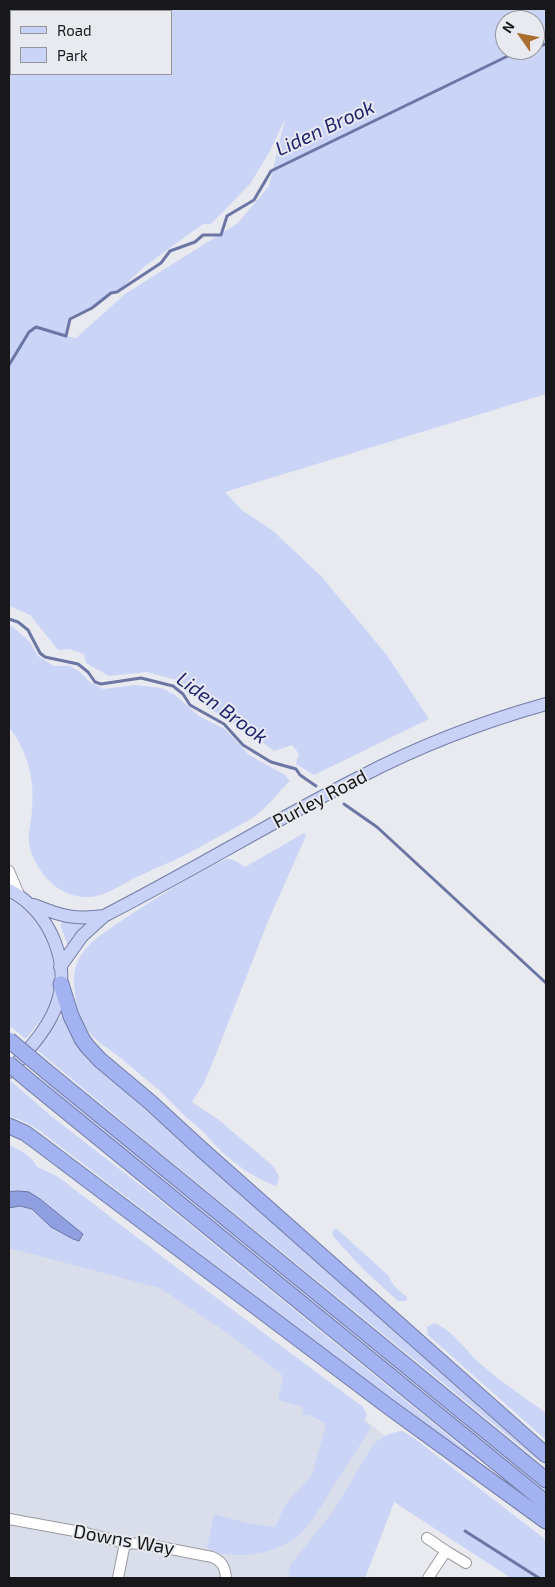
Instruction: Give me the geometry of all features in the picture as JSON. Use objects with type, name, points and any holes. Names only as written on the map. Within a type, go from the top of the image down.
[{"type":"highway","points":[[61,984],[76,1027],[82,1039],[94,1054],[546,1455]]},
{"type":"highway","points":[[9,1040],[546,1480]]},
{"type":"highway","points":[[9,1064],[546,1503]]},
{"type":"highway","points":[[9,1126],[36,1141],[389,1406],[546,1521]]},
{"type":"main road","name":"Purley Road","points":[[60,966],[78,940],[104,916],[360,777],[410,753],[472,727],[546,704]]},
{"type":"main road","name":"Purley Road","points":[[19,897],[55,914],[70,918],[81,919],[104,916]]},
{"type":"main road","points":[[9,1072],[51,1018],[61,984],[60,966],[52,936],[41,916],[19,897]]},
{"type":"street","points":[[9,871],[19,897]]},
{"type":"street","name":"Downs Way","points":[[9,1519],[86,1533],[125,1543],[151,1545],[212,1557],[221,1561],[224,1565],[226,1578]]},
{"type":"street","points":[[427,1538],[466,1564]]},
{"type":"street","points":[[118,1578],[125,1543]]},
{"type":"street","points":[[428,1578],[446,1550]]},
{"type":"shaded area","points":[[9,1152],[294,1365],[386,1436],[391,1445],[410,1461],[365,1578],[9,1578]]},
{"type":"green space","points":[[9,9],[546,9],[546,394],[225,492],[242,510],[273,531],[321,576],[386,654],[429,719],[314,775],[296,764],[299,754],[292,745],[274,751],[237,724],[209,709],[201,699],[178,680],[146,672],[109,676],[86,663],[84,654],[69,649],[58,650],[30,615],[9,606]],"holes":[[[285,119],[269,186],[238,223],[125,294],[76,338],[66,336],[72,316],[92,308],[111,293],[117,292],[145,266],[203,224],[211,224],[250,184],[270,151]]]},
{"type":"green space","points":[[9,626],[13,627],[30,642],[38,656],[54,666],[70,666],[80,672],[90,682],[103,689],[136,685],[162,688],[175,695],[199,716],[225,729],[249,755],[285,775],[290,781],[264,809],[249,820],[185,855],[112,890],[92,897],[85,897],[68,894],[60,890],[42,872],[33,857],[29,844],[33,798],[31,776],[21,745],[9,727]]},
{"type":"green space","points":[[304,833],[306,836],[269,919],[212,1064],[204,1083],[192,1102],[219,1120],[273,1166],[279,1176],[278,1183],[275,1186],[233,1162],[159,1090],[93,1037],[78,1011],[74,973],[79,960],[90,944],[158,897],[219,862],[231,859],[245,867]]},
{"type":"green space","points":[[9,899],[28,913],[42,930],[53,962],[54,985],[48,1009],[26,1039],[11,1027],[9,1029]]},
{"type":"green space","points":[[62,922],[84,924],[69,945],[60,926]]},
{"type":"green space","points":[[62,1015],[80,1050],[90,1061],[546,1467],[37,1050]]},
{"type":"green space","points":[[42,1077],[546,1489],[546,1495],[189,1201],[39,1081]]},
{"type":"green space","points":[[11,1081],[51,1116],[157,1198],[477,1459],[475,1461],[321,1346],[40,1131],[27,1123],[9,1116],[9,1084]]},
{"type":"green space","points":[[9,1145],[29,1157],[37,1167],[57,1176],[363,1407],[367,1415],[364,1421],[371,1427],[317,1513],[298,1536],[273,1550],[254,1554],[220,1554],[209,1550],[207,1547],[214,1514],[248,1523],[275,1527],[285,1505],[312,1475],[326,1424],[311,1416],[302,1414],[303,1407],[278,1400],[283,1376],[229,1334],[160,1288],[9,1248]]},
{"type":"green space","points":[[334,1229],[337,1229],[388,1275],[391,1282],[407,1297],[406,1301],[398,1301],[363,1269],[332,1234]]},
{"type":"green space","points":[[434,1323],[448,1331],[491,1372],[546,1413],[546,1440],[428,1335],[427,1327]]},
{"type":"green space","points":[[402,1431],[414,1438],[546,1540],[546,1578],[511,1578],[394,1502],[365,1578],[294,1578],[288,1574],[291,1564],[332,1513],[373,1445],[386,1435]]},
{"type":"water","points":[[9,1192],[29,1192],[40,1199],[83,1234],[79,1241],[51,1227],[32,1209],[20,1206],[9,1208]]},
{"type":"waterway","name":"Liden Brook","points":[[9,365],[29,332],[36,327],[66,336],[70,319],[92,308],[111,293],[117,292],[161,263],[170,251],[195,242],[203,235],[221,235],[227,216],[254,200],[271,171],[500,60]]},
{"type":"waterway","name":"Liden Brook","points":[[9,619],[18,622],[28,630],[40,653],[45,657],[78,664],[88,672],[95,682],[101,684],[141,678],[173,686],[183,694],[190,705],[224,724],[243,745],[271,762],[296,769],[300,775],[316,786]]},
{"type":"waterway","name":"Liden Brook","points":[[344,804],[377,827],[546,983]]},
{"type":"waterway","points":[[465,1531],[539,1578]]}]
